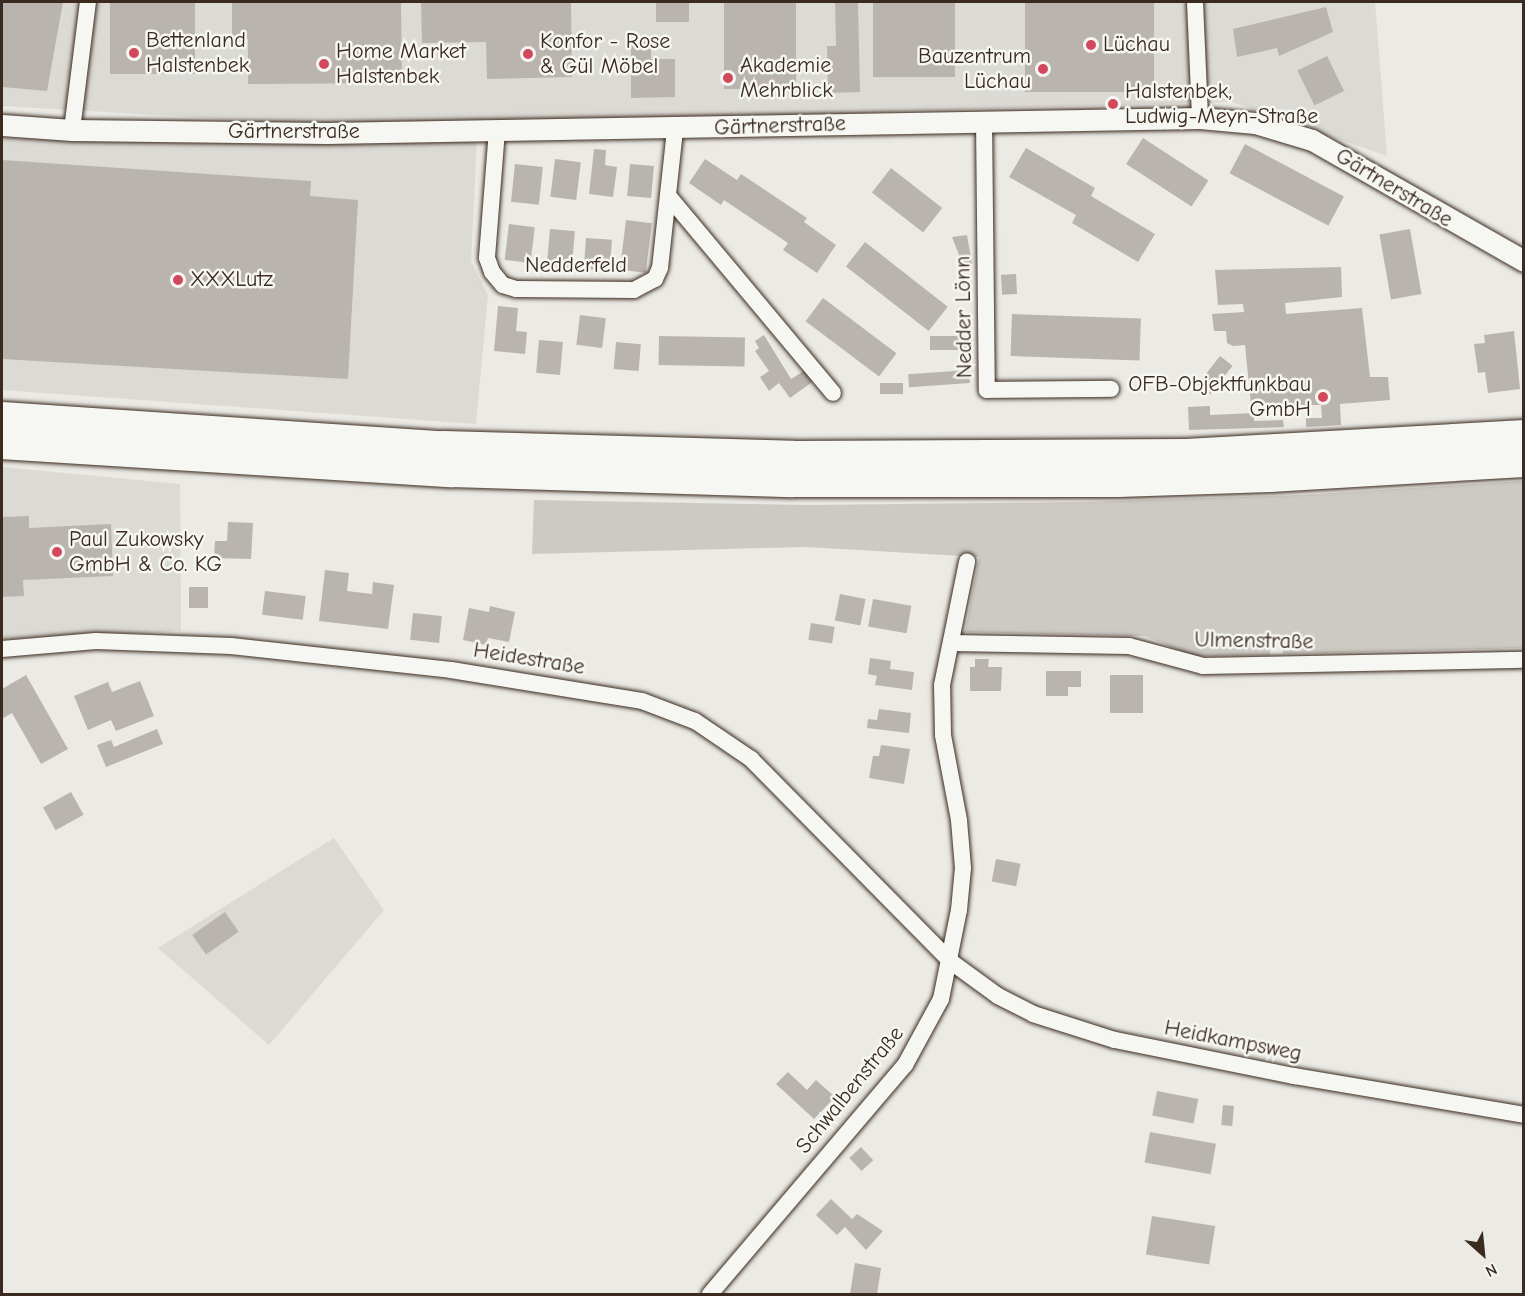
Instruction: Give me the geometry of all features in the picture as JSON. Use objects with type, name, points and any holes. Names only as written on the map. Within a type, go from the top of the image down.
[{"type":"highway","points":[[2,417],[444,446],[805,456],[1197,453],[1524,435]]},
{"type":"highway","points":[[2,444],[462,473],[805,483],[1130,482],[1524,462]]},
{"type":"street","points":[[72,130],[88,2]]},
{"type":"street","points":[[1195,2],[1200,118]]},
{"type":"street","name":"Gärtnerstraße","points":[[2,125],[72,130],[675,130],[984,120],[1200,118],[1255,123],[1312,140],[1524,261]]},
{"type":"street","name":"Nedder Lönn","points":[[984,120],[987,390],[1111,389]]},
{"type":"street","name":"Nedderfeld","points":[[497,130],[487,258],[492,272],[503,285],[516,288],[634,290],[646,286],[660,268],[670,198],[675,130]]},
{"type":"street","points":[[670,198],[833,393]]},
{"type":"street","name":"Schwalbenstraße","points":[[710,1294],[905,1065],[940,999],[950,961],[963,868],[941,712],[951,643],[967,562]]},
{"type":"street","name":"Heidestraße","points":[[2,649],[96,640],[231,646],[451,670],[642,701],[695,722],[751,759],[950,961]]},
{"type":"street","name":"Ulmenstraße","points":[[951,643],[1129,646],[1203,666],[1524,660]]},
{"type":"street","name":"Heidkampsweg","points":[[950,961],[998,996],[1033,1014],[1115,1040],[1294,1076],[1524,1115]]},
{"type":"shaded area","points":[[2,2],[1375,2],[1387,156],[1232,102],[900,111],[561,128],[312,124],[2,106]]},
{"type":"shaded area","points":[[2,138],[255,144],[477,140],[471,261],[488,295],[476,424],[2,390]]},
{"type":"shaded area","points":[[2,467],[180,484],[181,631],[2,639]]},
{"type":"shaded area","points":[[1523,481],[1523,648],[1283,654],[1282,639],[1270,638],[1270,655],[1193,656],[1145,636],[965,632],[979,557],[806,547],[532,554],[534,500],[809,505],[1084,502],[1301,495]]},
{"type":"shaded area","points":[[334,838],[384,910],[269,1045],[158,948]]},
{"type":"building","points":[[2,2],[63,2],[47,91],[2,87]]},
{"type":"building","points":[[110,2],[195,2],[195,74],[110,74]]},
{"type":"building","points":[[232,2],[401,2],[402,83],[248,84],[248,39],[232,39]]},
{"type":"building","points":[[421,2],[571,2],[572,77],[487,79],[486,42],[422,43]]},
{"type":"building","points":[[656,2],[689,2],[689,22],[656,22]]},
{"type":"building","points":[[724,2],[796,2],[796,89],[724,89]]},
{"type":"building","points":[[835,2],[858,2],[860,92],[828,93],[827,46],[836,46]]},
{"type":"building","points":[[873,2],[955,2],[955,77],[873,77]]},
{"type":"building","name":"Lüchau","points":[[1025,2],[1154,2],[1154,92],[1025,92]]},
{"type":"building","points":[[1326,7],[1333,32],[1279,56],[1277,48],[1237,57],[1233,29]]},
{"type":"building","points":[[631,41],[651,41],[651,59],[675,59],[675,97],[631,98]]},
{"type":"building","points":[[1327,56],[1344,91],[1314,106],[1297,70]]},
{"type":"building","points":[[1143,138],[1208,180],[1192,206],[1126,164]]},
{"type":"building","points":[[1245,144],[1344,197],[1328,226],[1230,173]]},
{"type":"building","points":[[1026,148],[1095,188],[1091,196],[1155,234],[1138,262],[1072,223],[1076,215],[1009,177]]},
{"type":"building","points":[[594,149],[606,150],[605,165],[617,167],[613,197],[589,194]]},
{"type":"building","points":[[555,159],[581,162],[576,200],[550,197]]},
{"type":"building","points":[[705,159],[737,180],[741,174],[807,218],[804,222],[836,245],[817,273],[783,250],[788,243],[724,200],[721,205],[689,183]]},
{"type":"building","name":"XXXLutz","points":[[2,160],[311,181],[310,196],[358,200],[348,379],[2,359]]},
{"type":"building","points":[[515,164],[543,167],[539,205],[511,202]]},
{"type":"building","points":[[630,164],[654,166],[651,198],[627,196]]},
{"type":"building","points":[[891,168],[942,208],[923,232],[872,192]]},
{"type":"building","points":[[626,220],[652,223],[646,273],[620,270]]},
{"type":"building","points":[[509,224],[535,227],[530,263],[505,260]]},
{"type":"building","points":[[550,229],[575,231],[572,268],[547,266]]},
{"type":"building","points":[[1410,229],[1421,294],[1391,299],[1379,234]]},
{"type":"building","points":[[967,235],[972,264],[963,265],[952,237]]},
{"type":"building","points":[[586,238],[612,240],[610,271],[584,269]]},
{"type":"building","points":[[865,242],[948,307],[929,331],[846,266]]},
{"type":"building","points":[[1341,267],[1342,297],[1285,303],[1286,314],[1362,308],[1370,377],[1388,377],[1390,400],[1340,404],[1341,425],[1306,427],[1306,418],[1322,418],[1321,405],[1251,405],[1245,345],[1233,346],[1227,343],[1226,331],[1214,331],[1212,314],[1244,312],[1243,304],[1218,305],[1215,270]]},
{"type":"building","points":[[1016,274],[1017,294],[1002,295],[1001,275]]},
{"type":"building","points":[[823,298],[896,353],[879,377],[806,321]]},
{"type":"building","points":[[498,306],[518,308],[516,331],[527,332],[525,354],[494,351]]},
{"type":"building","points":[[1012,314],[1141,319],[1139,360],[1011,356]]},
{"type":"building","points":[[580,315],[606,318],[602,348],[576,345]]},
{"type":"building","points":[[1514,331],[1520,389],[1488,393],[1485,372],[1478,373],[1474,344],[1485,343],[1484,335]]},
{"type":"building","points":[[764,335],[791,379],[807,369],[815,380],[790,398],[779,383],[769,391],[760,377],[769,371],[755,351],[759,348],[755,341]]},
{"type":"building","points":[[659,336],[745,338],[744,366],[658,365]]},
{"type":"building","points":[[930,336],[969,336],[969,350],[930,350]]},
{"type":"building","points":[[539,340],[563,342],[560,375],[536,373]]},
{"type":"building","points":[[616,342],[641,344],[639,371],[614,369]]},
{"type":"building","points":[[1220,356],[1233,366],[1210,394],[1198,384]]},
{"type":"building","points":[[969,370],[970,383],[909,387],[908,374]]},
{"type":"building","points":[[880,383],[903,383],[903,394],[880,394]]},
{"type":"building","points":[[1210,406],[1210,415],[1254,413],[1254,421],[1283,420],[1284,427],[1189,430],[1188,407]]},
{"type":"building","name":"Paul Zukowsky GmbH & Co. KG","points":[[29,516],[29,528],[111,524],[113,576],[23,580],[24,596],[2,597],[2,517]]},
{"type":"building","points":[[228,522],[253,523],[251,559],[214,558],[215,541],[227,541]]},
{"type":"building","points":[[325,570],[349,573],[347,591],[372,594],[373,582],[394,585],[388,629],[319,621]]},
{"type":"building","points":[[189,587],[208,587],[208,608],[189,608]]},
{"type":"building","points":[[265,591],[306,596],[303,620],[262,615]]},
{"type":"building","points":[[840,594],[866,599],[860,625],[835,621]]},
{"type":"building","points":[[873,599],[911,606],[907,633],[868,627]]},
{"type":"building","points":[[490,606],[515,612],[509,642],[488,638],[486,645],[463,640],[469,608],[489,612]]},
{"type":"building","points":[[413,613],[442,616],[439,643],[410,640]]},
{"type":"building","points":[[811,623],[835,627],[832,644],[808,640]]},
{"type":"building","points":[[870,658],[891,661],[890,669],[914,672],[912,690],[875,685],[877,676],[868,674]]},
{"type":"building","points":[[975,659],[989,659],[988,667],[1002,667],[1001,691],[970,691],[970,667],[975,667]]},
{"type":"building","points":[[1046,671],[1081,671],[1081,687],[1068,687],[1068,696],[1046,696]]},
{"type":"building","points":[[26,675],[68,749],[41,764],[12,713],[2,719],[2,689]]},
{"type":"building","points":[[1110,675],[1143,675],[1143,713],[1110,713]]},
{"type":"building","points":[[140,681],[154,716],[116,731],[111,720],[88,730],[74,696],[108,682],[112,692]]},
{"type":"building","points":[[879,709],[911,713],[909,733],[867,728],[868,719],[877,720]]},
{"type":"building","points":[[157,729],[163,744],[106,767],[97,745],[111,740],[114,747]]},
{"type":"building","points":[[881,745],[910,749],[904,784],[869,778],[873,756],[879,756]]},
{"type":"building","points":[[71,792],[84,815],[56,830],[43,808]]},
{"type":"building","points":[[996,859],[1021,864],[1016,886],[992,882]]},
{"type":"building","points":[[225,912],[239,932],[206,955],[192,935]]},
{"type":"building","points":[[788,1072],[807,1090],[816,1080],[835,1097],[814,1119],[776,1084]]},
{"type":"building","points":[[1157,1091],[1198,1099],[1193,1124],[1152,1116]]},
{"type":"building","points":[[1223,1105],[1234,1106],[1232,1126],[1221,1125]]},
{"type":"building","points":[[1150,1132],[1216,1144],[1211,1174],[1145,1163]]},
{"type":"building","points":[[861,1147],[873,1160],[862,1171],[849,1158]]},
{"type":"building","points":[[831,1199],[852,1219],[857,1214],[883,1231],[866,1250],[845,1227],[837,1235],[816,1215]]},
{"type":"building","points":[[1152,1216],[1215,1226],[1209,1265],[1146,1255]]},
{"type":"building","points":[[855,1263],[881,1268],[877,1294],[850,1294]]},
{"type":"place","name":"Lüchau","points":[[1091,45]]},
{"type":"place","name":"Bettenland Halstenbek","points":[[134,53]]},
{"type":"place","name":"Konfor - Rose & Gül Möbel","points":[[528,54]]},
{"type":"place","name":"Home Market Halstenbek","points":[[324,64]]},
{"type":"place","name":"Bauzentrum Lüchau","points":[[1043,69]]},
{"type":"place","name":"Akademie Mehrblick","points":[[728,78]]},
{"type":"place","name":"Halstenbek, Ludwig-Meyn-Straße","points":[[1113,104]]},
{"type":"place","name":"XXXLutz","points":[[178,280]]},
{"type":"place","name":"OFB-Objektfunkbau GmbH","points":[[1323,397]]},
{"type":"place","name":"Paul Zukowsky GmbH & Co. KG","points":[[57,552]]}]
